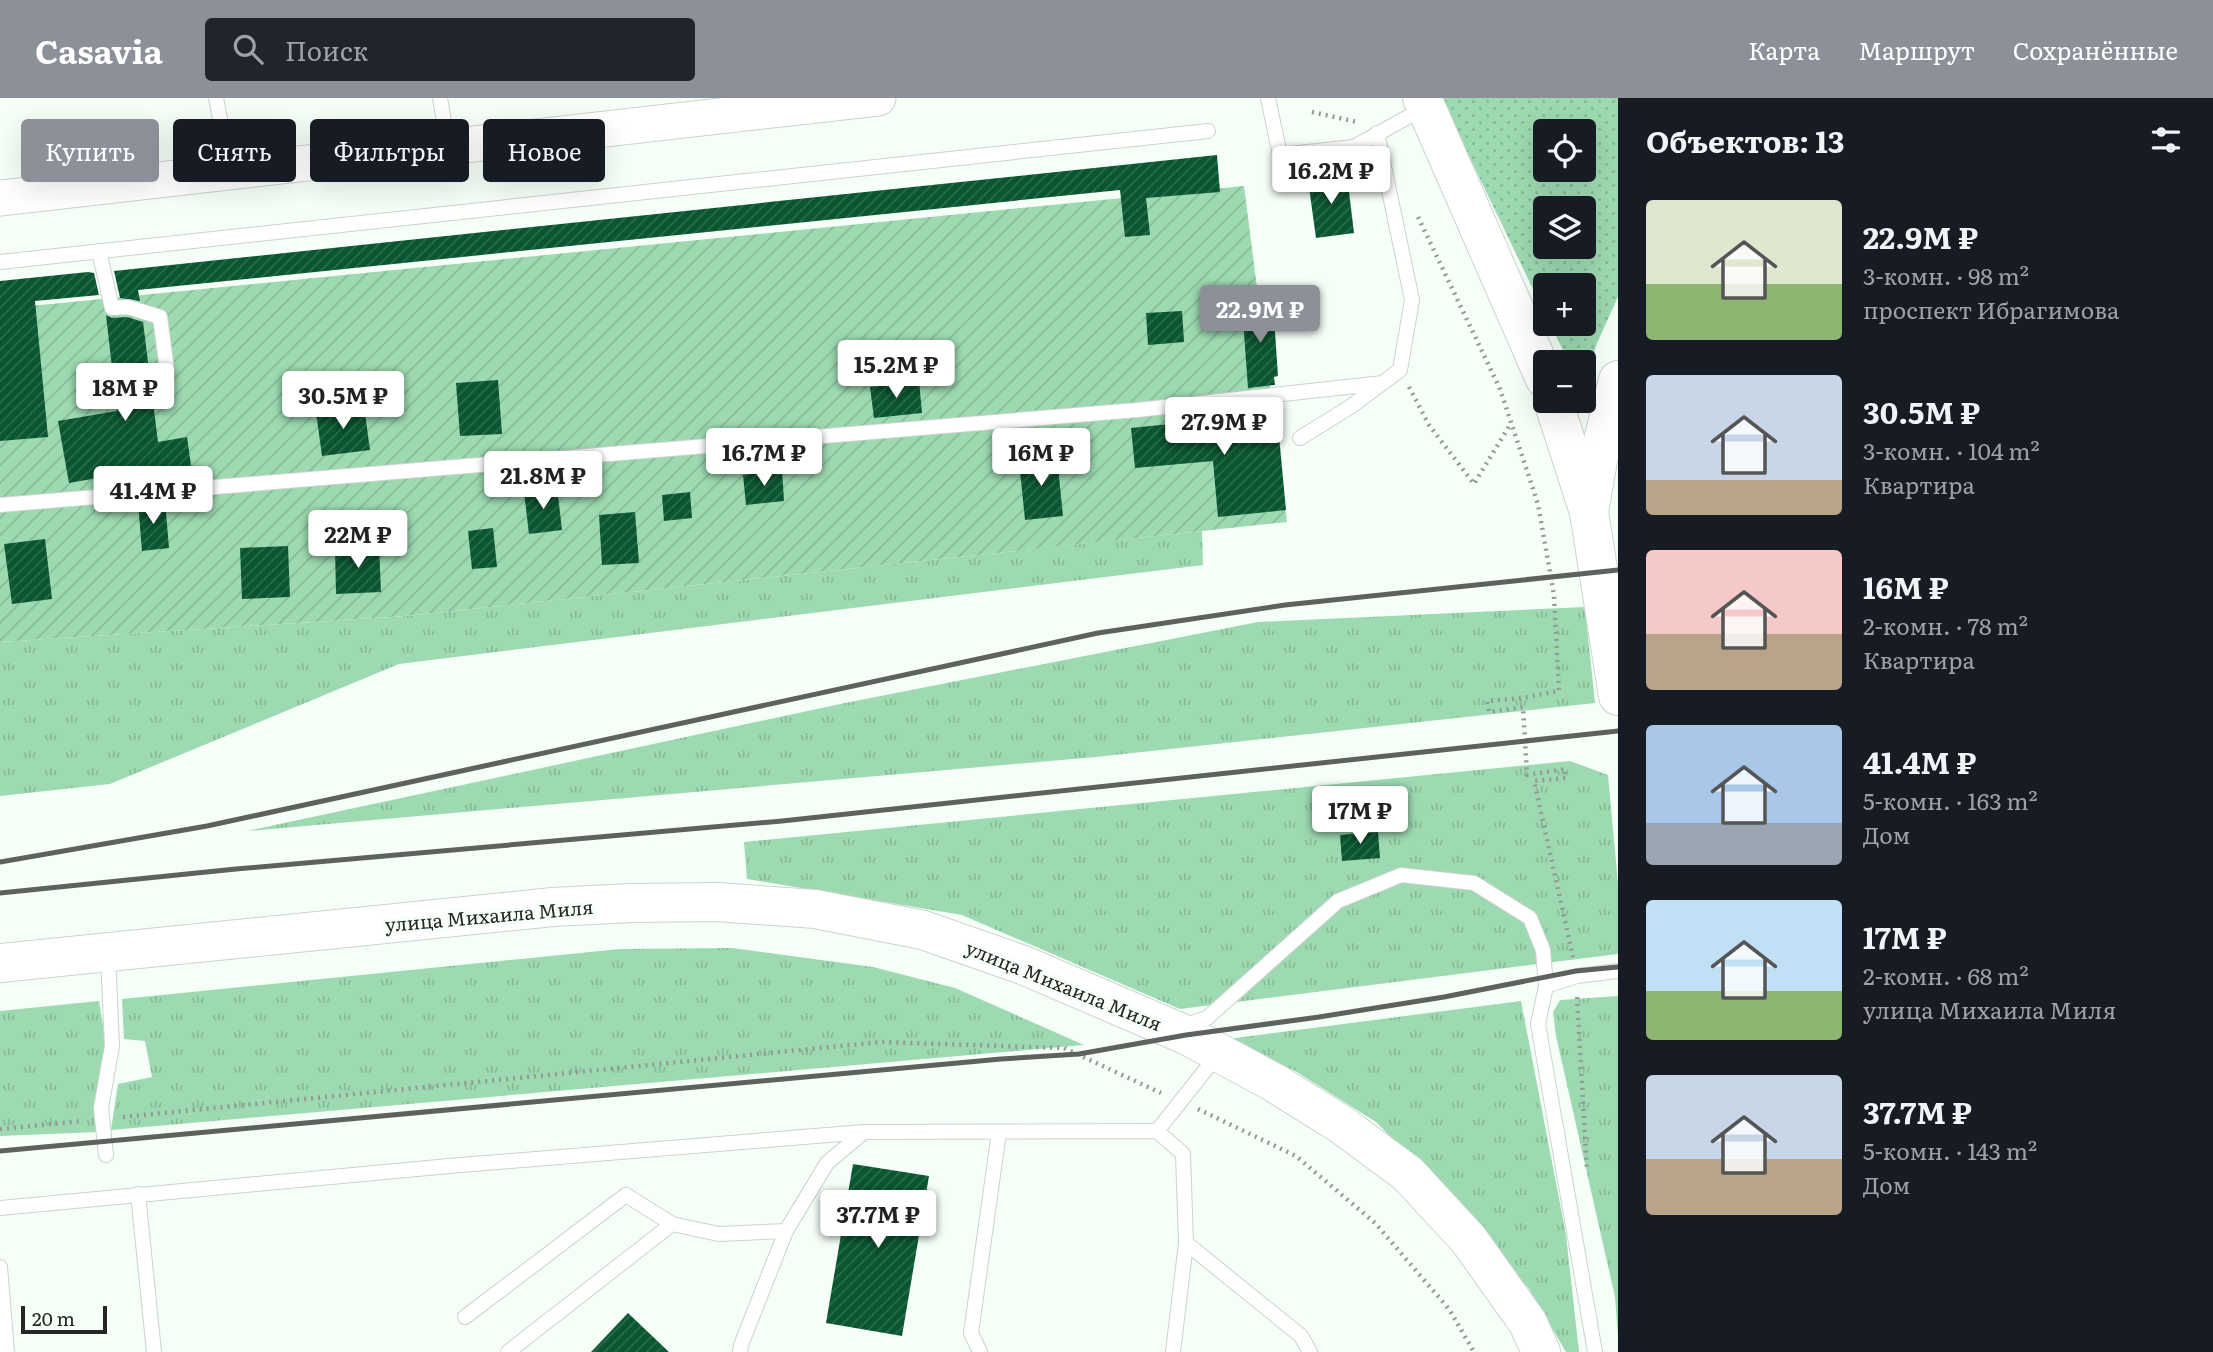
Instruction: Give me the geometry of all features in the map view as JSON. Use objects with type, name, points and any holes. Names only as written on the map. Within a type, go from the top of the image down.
[{"type":"main road","points":[[1424,102],[1533,352]]},
{"type":"main road","points":[[1589,512],[1598,460],[1618,380]]},
{"type":"main road","points":[[1557,413],[1589,512],[1618,696]]},
{"type":"main road","name":"улица Михаила Миля","points":[[0,963],[553,907],[631,903],[718,902],[815,909],[923,930],[1023,965],[1172,1029],[1219,1052],[1342,1125],[1408,1174],[1469,1240],[1528,1323],[1541,1352]]},
{"type":"street","points":[[469,146],[878,98]]},
{"type":"street","points":[[0,198],[173,179]]},
{"type":"lane","points":[[216,98],[220,119]]},
{"type":"lane","points":[[440,98],[444,119]]},
{"type":"lane","points":[[1268,98],[1280,155],[1354,147],[1424,102]]},
{"type":"lane","points":[[0,262],[1208,131]]},
{"type":"lane","points":[[1300,438],[1350,407],[1400,370],[1412,300],[1377,133]]},
{"type":"lane","points":[[99,251],[112,308],[128,307],[160,317],[167,370]]},
{"type":"lane","points":[[0,505],[1123,411],[1383,383]]},
{"type":"lane","points":[[1172,1029],[1207,1018],[1338,901],[1401,875],[1474,883],[1530,918],[1544,950],[1546,986],[1538,1024],[1595,1352]]},
{"type":"lane","points":[[106,1155],[102,1108],[112,1046],[108,952]]},
{"type":"lane","points":[[1546,986],[1582,975],[1618,971]]},
{"type":"lane","points":[[1157,1131],[1219,1052]]},
{"type":"lane","points":[[0,1208],[864,1132],[1157,1131],[1183,1154],[1186,1243],[1173,1352]]},
{"type":"lane","points":[[740,1352],[786,1231],[827,1163],[864,1132]]},
{"type":"lane","points":[[981,1352],[971,1333],[999,1132]]},
{"type":"lane","points":[[138,1194],[154,1352]]},
{"type":"lane","points":[[465,1317],[626,1195],[672,1224],[719,1234],[786,1231]]},
{"type":"lane","points":[[508,1352],[672,1224]]},
{"type":"lane","points":[[1186,1243],[1301,1336],[1310,1352]]},
{"type":"lane","points":[[0,1267],[7,1352]]},
{"type":"path","points":[[1312,112],[1362,123],[1377,133]]},
{"type":"path","points":[[1417,215],[1500,389],[1538,504],[1553,595],[1559,691],[1487,701],[1489,712],[1522,707],[1527,775],[1565,769],[1566,778],[1534,781],[1582,975],[1588,1179]]},
{"type":"path","points":[[1400,370],[1429,425],[1474,484],[1511,423]]},
{"type":"path","points":[[0,1129],[881,1042],[1064,1048],[1296,1156],[1376,1223],[1450,1309],[1474,1352]]},
{"type":"green space","points":[[1441,98],[1618,98],[1618,297],[1595,350],[1563,350],[1556,336],[1596,336],[1596,273],[1533,273],[1533,289]]},
{"type":"green space","points":[[1244,186],[1287,522],[406,616],[0,642],[0,309]]},
{"type":"green space","points":[[1202,531],[1203,565],[399,664],[110,784],[0,796],[0,642],[406,616]]},
{"type":"green space","points":[[1585,607],[1595,703],[1096,757],[247,831],[845,703],[1258,622]]},
{"type":"green space","points":[[1570,761],[1608,775],[1618,883],[1618,954],[1180,1009],[962,915],[747,879],[744,842]]},
{"type":"green space","points":[[732,948],[873,967],[955,988],[1084,1045],[111,1130],[118,1084],[152,1077],[145,1041],[124,1039],[122,999],[620,949]]},
{"type":"green space","points":[[1618,996],[1618,1338],[1615,1297],[1556,1036],[1553,1012],[1560,1000]]},
{"type":"green space","points":[[99,1001],[106,1044],[98,1132],[0,1136],[0,1011]]},
{"type":"green space","points":[[1521,1001],[1566,1235],[1579,1352],[1566,1352],[1529,1289],[1463,1210],[1376,1122],[1295,1071],[1228,1039]]},
{"type":"building","points":[[1217,155],[1220,192],[1146,198],[1150,235],[1125,237],[1120,190],[138,290],[140,301],[120,298],[114,271]]},
{"type":"building","points":[[1347,175],[1354,233],[1316,238],[1308,180]]},
{"type":"building","points":[[94,273],[99,295],[35,301],[48,437],[0,441],[0,281]]},
{"type":"building","points":[[1273,303],[1278,376],[1274,377],[1275,385],[1248,388],[1242,306]]},
{"type":"building","points":[[1182,311],[1184,342],[1148,345],[1146,313]]},
{"type":"building","points":[[106,315],[143,322],[158,442],[187,437],[193,479],[128,485],[126,473],[69,483],[58,421],[117,411]]},
{"type":"building","points":[[498,380],[502,434],[460,436],[456,383]]},
{"type":"building","points":[[919,381],[922,413],[874,418],[870,387]]},
{"type":"building","points":[[1276,404],[1286,510],[1218,517],[1213,461],[1135,468],[1131,428],[1250,414],[1250,407]]},
{"type":"building","points":[[364,406],[370,450],[322,456],[316,412]]},
{"type":"building","points":[[1057,457],[1063,516],[1025,520],[1019,461]]},
{"type":"building","points":[[782,470],[784,501],[746,505],[743,475]]},
{"type":"building","points":[[557,487],[562,530],[529,534],[524,492]]},
{"type":"building","points":[[690,492],[692,518],[664,521],[662,495]]},
{"type":"building","points":[[165,501],[169,548],[142,551],[138,503]]},
{"type":"building","points":[[635,512],[639,563],[602,565],[599,515]]},
{"type":"building","points":[[493,528],[497,567],[472,569],[468,531]]},
{"type":"building","points":[[45,539],[52,599],[12,604],[4,544]]},
{"type":"building","points":[[379,545],[381,592],[336,594],[335,547]]},
{"type":"building","points":[[288,546],[290,597],[242,599],[240,548]]},
{"type":"building","points":[[1378,832],[1380,858],[1342,861],[1340,835]]},
{"type":"building","points":[[853,1164],[929,1176],[902,1336],[826,1323]]},
{"type":"building","points":[[628,1313],[669,1352],[591,1352]]},
{"type":"railway","points":[[0,862],[207,826],[1098,633],[1285,605],[1618,570]]},
{"type":"railway","points":[[0,893],[236,869],[782,821],[1618,731]]},
{"type":"railway","points":[[0,1151],[1079,1054],[1186,1035],[1444,997],[1576,971],[1618,967]]}]
